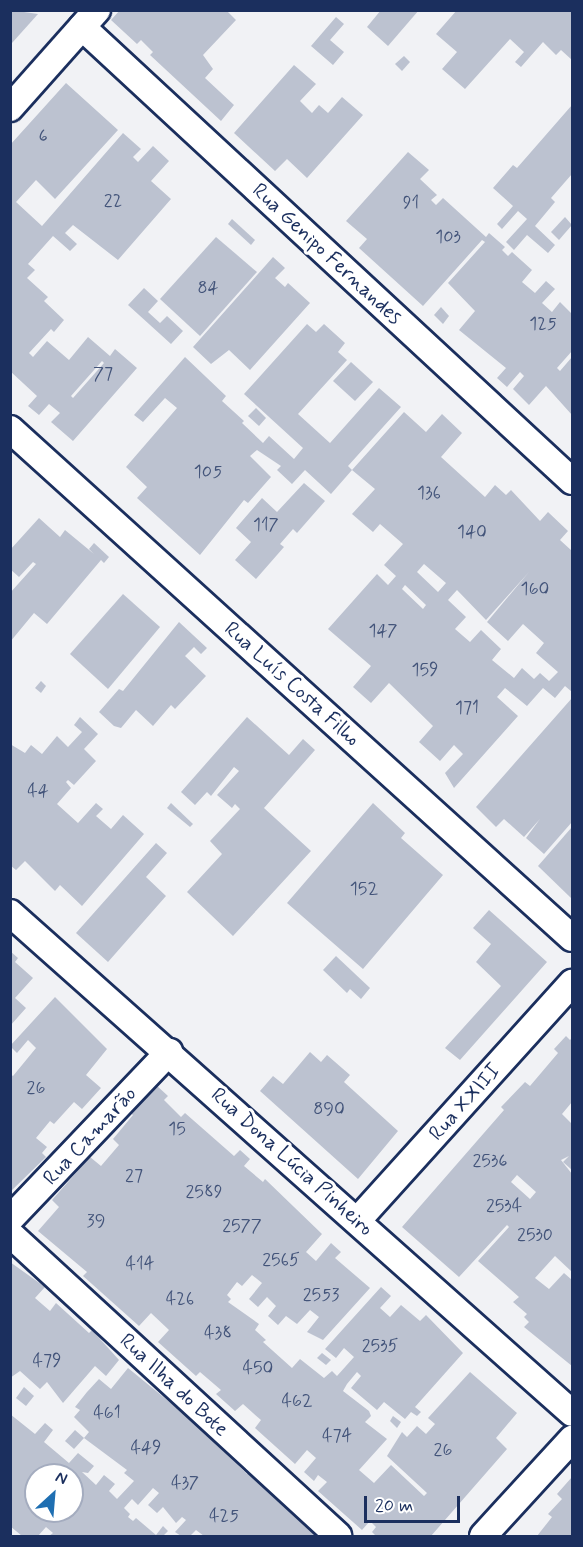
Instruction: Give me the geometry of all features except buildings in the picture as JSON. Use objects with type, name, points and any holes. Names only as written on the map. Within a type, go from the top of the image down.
[{"type":"street","points":[[10,108],[89,19]]},
{"type":"street","name":"Rua Genipo Fernandes","points":[[89,19],[573,481]]},
{"type":"street","name":"Rua Luís Costa Filho","points":[[10,429],[573,938]]},
{"type":"street","name":"Rua Dona Lúcia Pinheiro","points":[[10,913],[573,1413]]},
{"type":"street","name":"Rua XXIII","points":[[357,1221],[573,983]]},
{"type":"street","name":"Rua Camarão","points":[[10,1219],[169,1052]]},
{"type":"street","name":"Rua Ilha do Bote","points":[[10,1234],[338,1536]]},
{"type":"street","points":[[483,1536],[573,1439]]}]
